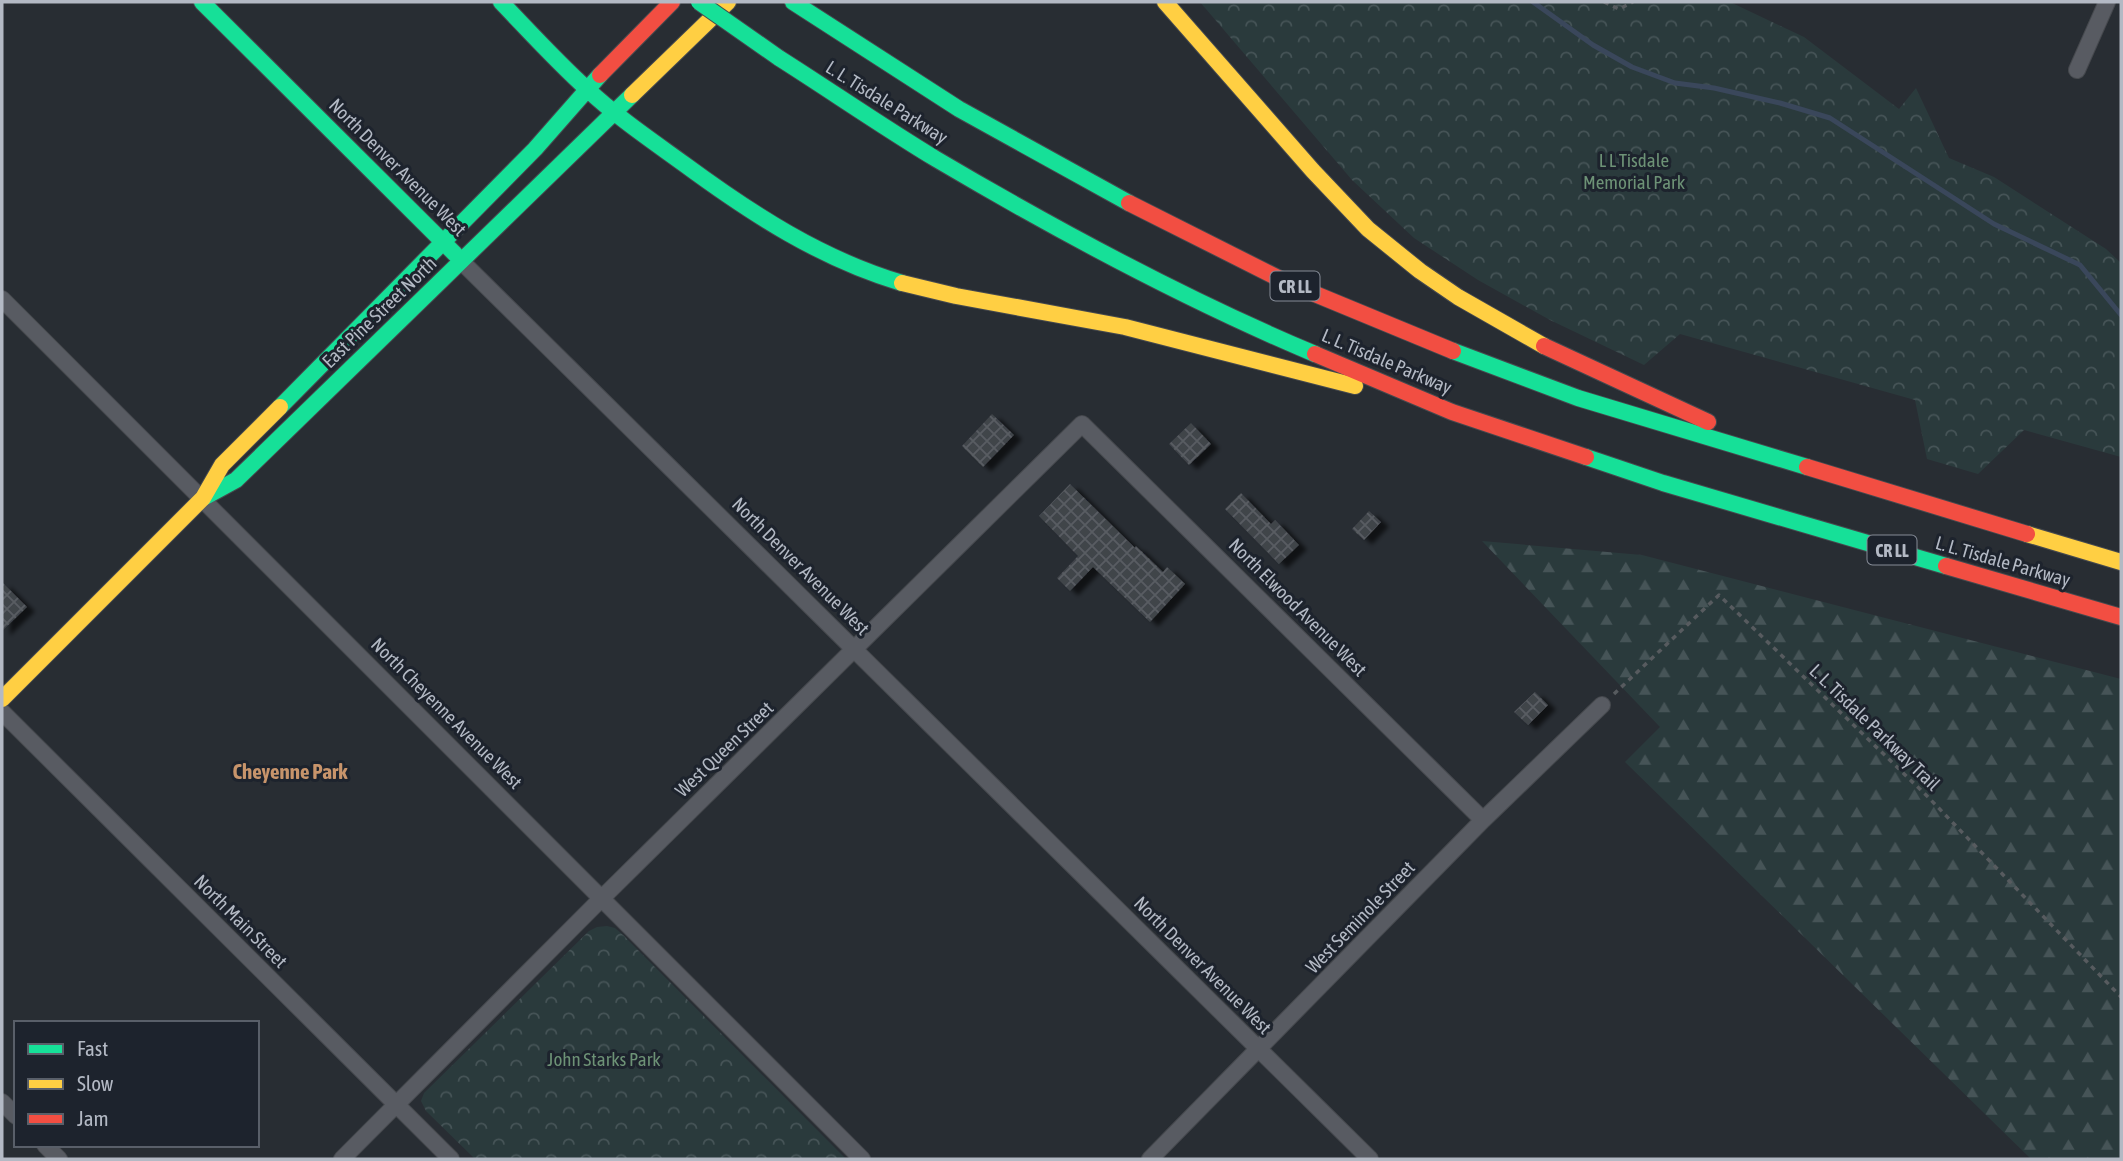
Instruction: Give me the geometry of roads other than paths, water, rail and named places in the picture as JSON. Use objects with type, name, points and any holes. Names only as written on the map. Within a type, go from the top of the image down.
[{"type":"main road","name":"North Denver Avenue West","points":[[202,2],[461,261]]},
{"type":"main road","points":[[501,2],[587,89],[615,113],[706,181],[763,219],[830,256],[873,274],[963,299],[1164,334],[1452,412]]},
{"type":"main road","name":"East Pine Street North","points":[[2,699],[203,498],[222,465],[444,243],[671,2]]},
{"type":"main road","name":"L. L. Tisdale Parkway","points":[[699,2],[779,58],[935,158],[1097,249],[1284,341],[1452,412],[1663,483],[2121,617]]},
{"type":"main road","name":"East Pine Street North","points":[[203,498],[236,480],[728,2]]},
{"type":"main road","name":"L. L. Tisdale Parkway","points":[[793,2],[959,109],[1047,159],[1189,235],[1286,282],[1476,361],[1578,398],[2121,562]]},
{"type":"main road","points":[[1165,2],[1313,171],[1384,242],[1424,273],[1472,306],[1539,345],[1816,470]]},
{"type":"street","points":[[2077,70],[2107,2]]},
{"type":"street","name":"North Denver Avenue West","points":[[461,261],[1370,1159]]},
{"type":"street","name":"North Cheyenne Avenue West","points":[[2,299],[862,1159]]},
{"type":"street","name":"West Queen Street","points":[[342,1159],[602,898],[1083,424]]},
{"type":"street","name":"North Elwood Avenue West","points":[[1083,424],[1483,820]]},
{"type":"street","name":"West Seminole Street","points":[[1150,1159],[1483,820],[1602,705]]},
{"type":"street","name":"North Main Street","points":[[2,712],[451,1159]]},
{"type":"waterway","points":[[1533,2],[1593,45],[1632,67],[1675,83],[1714,88],[1830,118],[1994,224],[2080,265],[2121,315]]},
{"type":"district","name":"Cheyenne Park","points":[[290,771]]},
{"type":"park label","name":"L L Tisdale Memorial Park","points":[[1634,171]]},
{"type":"park label","name":"John Starks Park","points":[[604,1059]]}]
